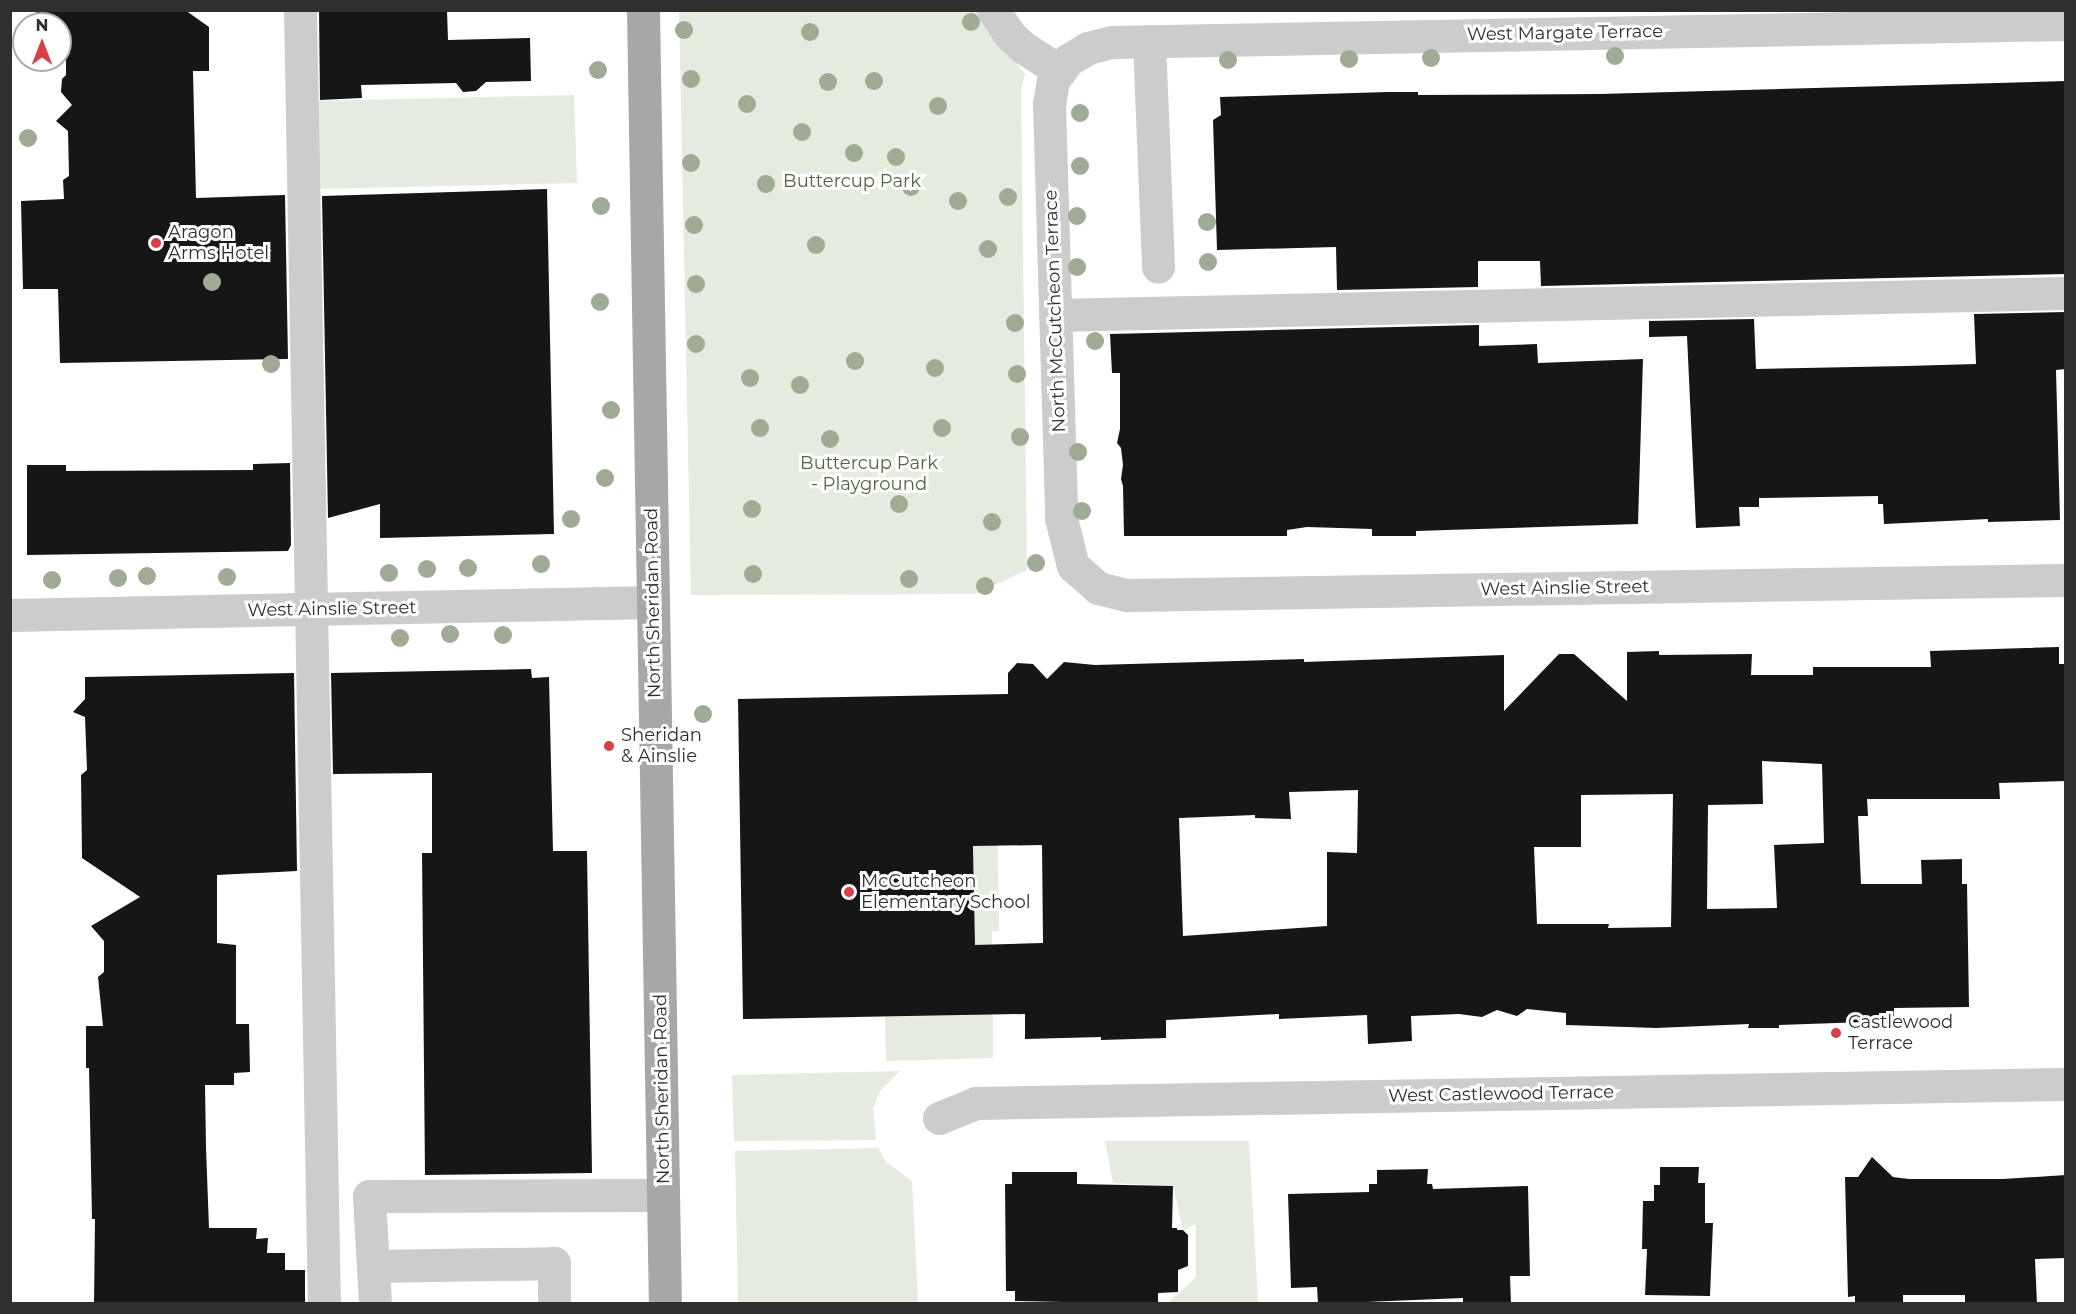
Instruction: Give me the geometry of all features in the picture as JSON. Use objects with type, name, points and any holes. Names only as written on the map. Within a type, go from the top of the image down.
[{"type":"main road","name":"North Sheridan Road","points":[[643,10],[665,1304]]},
{"type":"street","points":[[300,10],[324,1304]]},
{"type":"street","points":[[993,10],[1010,35],[1024,48],[1064,66]]},
{"type":"street","name":"West Margate Terrace","points":[[1064,66],[1088,48],[1112,42],[1980,18],[2066,24]]},
{"type":"street","points":[[1149,41],[1158,267]]},
{"type":"street","name":"North McCutcheon Terrace","points":[[1064,66],[1053,80],[1049,104],[1061,519],[1073,566]]},
{"type":"street","points":[[1055,315],[2066,293]]},
{"type":"street","name":"West Ainslie Street","points":[[1073,566],[1098,588],[1127,595],[2066,580]]},
{"type":"street","name":"West Ainslie Street","points":[[10,615],[653,602]]},
{"type":"street","name":"West Castlewood Terrace","points":[[939,1118],[976,1102],[2066,1084]]},
{"type":"street","points":[[375,1304],[369,1196],[663,1195]]},
{"type":"street","points":[[373,1266],[554,1263],[554,1304]]},
{"type":"green space","name":"Buttercup Park","points":[[679,11],[977,11],[984,25],[1025,74],[1021,91],[1027,570],[975,594],[691,595]]},
{"type":"green space","points":[[574,95],[577,183],[313,189],[312,101]]},
{"type":"green space","points":[[973,800],[997,800],[999,931],[992,931],[993,1058],[886,1061],[885,1017],[976,1015]]},
{"type":"green space","points":[[900,1071],[880,1091],[873,1109],[876,1140],[734,1141],[732,1075]]},
{"type":"green space","points":[[1105,1141],[1249,1141],[1258,1303],[1168,1303],[1196,1277],[1196,1224],[1183,1230],[1173,1186],[1113,1183]]},
{"type":"green space","points":[[878,1148],[887,1163],[912,1181],[918,1303],[738,1303],[735,1151]]},
{"type":"building","points":[[33,10],[185,10],[209,27],[209,71],[193,71],[196,198],[285,195],[288,359],[60,363],[58,289],[23,289],[21,201],[64,199],[63,180],[69,176],[68,131],[56,121],[72,105],[61,92],[62,79],[66,72],[72,72],[72,12],[36,12]]},
{"type":"building","points":[[319,10],[447,10],[448,40],[530,38],[531,81],[486,82],[476,91],[463,92],[456,83],[361,85],[362,98],[320,100]]},
{"type":"building","points":[[2066,81],[2066,274],[1541,286],[1540,261],[1478,261],[1478,287],[1337,290],[1336,247],[1217,250],[1213,120],[1221,115],[1220,97],[1388,92],[1418,92],[1418,95],[1600,94]]},
{"type":"building","points":[[547,189],[554,534],[380,538],[380,504],[328,518],[322,196]]},
{"type":"building","points":[[2066,312],[2066,369],[2056,370],[2060,520],[1988,522],[1988,519],[1884,524],[1883,504],[1878,504],[1878,496],[1759,498],[1759,507],[1739,507],[1740,526],[1696,528],[1687,336],[1649,337],[1649,321],[1754,319],[1756,369],[1906,366],[1976,364],[1974,314]]},
{"type":"building","points":[[1479,325],[1479,346],[1537,344],[1538,363],[1643,359],[1638,524],[1416,531],[1416,536],[1372,536],[1372,529],[1307,527],[1287,530],[1287,536],[1124,536],[1121,479],[1123,465],[1121,448],[1117,443],[1120,429],[1120,373],[1112,373],[1110,334]]},
{"type":"building","points":[[290,463],[291,545],[288,551],[27,555],[27,465],[66,465],[66,471],[253,470],[253,464]]},
{"type":"building","points":[[2059,647],[2059,664],[2066,664],[2066,781],[1999,783],[2000,799],[1867,799],[1868,816],[1858,816],[1861,884],[1922,884],[1921,860],[1962,859],[1962,884],[1967,884],[1969,1007],[1894,1008],[1894,1021],[1779,1025],[1779,1028],[1748,1028],[1749,1024],[1656,1028],[1566,1025],[1566,1013],[1527,1009],[1517,1016],[1497,1010],[1482,1017],[1459,1014],[1411,1016],[1412,1041],[1368,1044],[1367,1015],[1279,1019],[1279,1014],[1166,1020],[1166,1038],[1101,1040],[1101,1037],[1025,1039],[1025,1014],[743,1019],[738,699],[1008,694],[1008,673],[1017,663],[1033,664],[1047,679],[1064,662],[1095,665],[1304,659],[1304,662],[1504,655],[1504,711],[1559,654],[1574,654],[1627,701],[1627,652],[1659,651],[1659,655],[1752,654],[1751,675],[1813,675],[1813,667],[1931,667],[1930,651]],"holes":[[[1762,761],[1822,764],[1824,843],[1774,845],[1777,908],[1707,909],[1708,805],[1763,804]],[[1358,790],[1357,853],[1327,852],[1327,926],[1183,936],[1179,818],[1255,815],[1255,818],[1291,819],[1289,792]],[[1673,794],[1671,927],[1608,928],[1609,924],[1537,924],[1534,847],[1581,847],[1581,795]],[[1042,845],[1043,943],[975,945],[973,846]]]},
{"type":"building","points":[[531,669],[532,678],[549,677],[553,851],[587,851],[592,1173],[425,1175],[422,853],[432,853],[432,773],[333,774],[331,673]]},
{"type":"building","points":[[294,673],[297,871],[217,875],[217,943],[236,945],[236,1024],[249,1024],[250,1072],[234,1073],[234,1085],[205,1085],[206,1148],[209,1228],[257,1228],[256,1239],[268,1238],[267,1253],[285,1253],[285,1270],[305,1270],[305,1304],[94,1304],[95,1219],[92,1219],[86,1026],[103,1026],[98,977],[104,972],[104,941],[91,926],[140,897],[82,858],[81,775],[87,770],[85,717],[73,712],[85,699],[85,677]]},
{"type":"building","points":[[1872,1157],[1893,1177],[1909,1179],[2003,1179],[2066,1175],[2066,1258],[2035,1259],[2037,1304],[1965,1304],[1965,1295],[1903,1295],[1903,1304],[1855,1304],[1855,1296],[1848,1297],[1845,1177],[1858,1177]]},
{"type":"building","points":[[1660,1167],[1699,1167],[1698,1183],[1705,1183],[1705,1223],[1713,1223],[1710,1296],[1645,1295],[1647,1249],[1642,1249],[1643,1201],[1654,1201],[1654,1185],[1660,1185]]},
{"type":"building","points":[[1428,1169],[1427,1184],[1432,1184],[1433,1189],[1528,1186],[1530,1276],[1510,1276],[1511,1304],[1463,1304],[1463,1298],[1318,1304],[1317,1287],[1291,1288],[1288,1194],[1369,1192],[1369,1184],[1377,1184],[1377,1170]]},
{"type":"building","points":[[1012,1172],[1077,1172],[1077,1184],[1173,1186],[1172,1228],[1183,1230],[1188,1235],[1188,1266],[1178,1270],[1178,1292],[1158,1293],[1158,1304],[1015,1301],[1015,1291],[1006,1291],[1005,1184],[1012,1184]]},
{"type":"place","name":"Aragon Arms Hotel","points":[[156,243]]},
{"type":"place","name":"Sheridan & Ainslie","points":[[609,746]]},
{"type":"place","name":"McCutcheon Elementary School","points":[[849,892]]},
{"type":"place","name":"Castlewood Terrace","points":[[1836,1033]]},
{"type":"park label","name":"Buttercup Park - Playground","points":[[869,474]]}]
